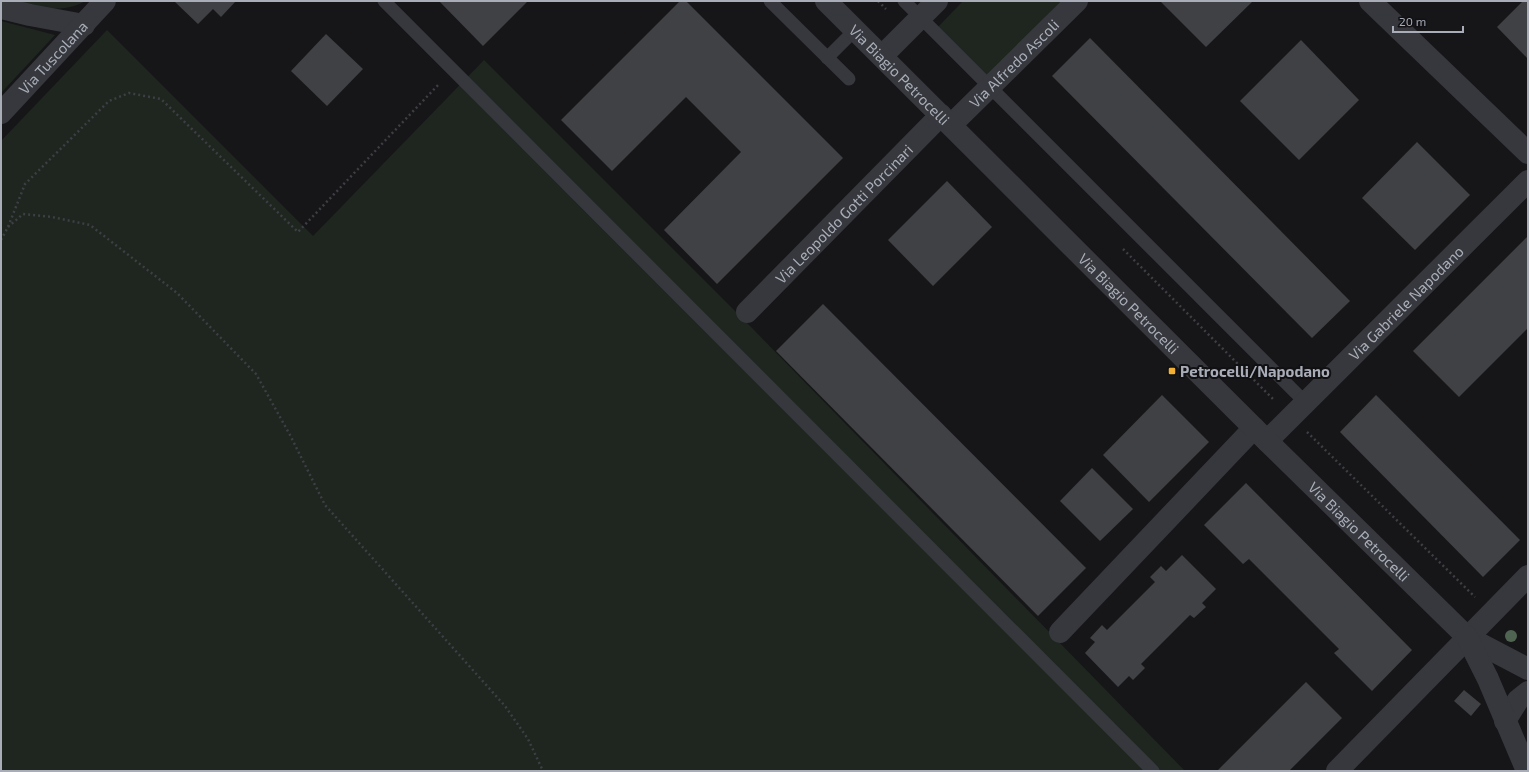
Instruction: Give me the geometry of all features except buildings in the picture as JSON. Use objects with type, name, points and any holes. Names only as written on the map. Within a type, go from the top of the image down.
[{"type":"street","name":"Via Tuscolana","points":[[1,113],[84,25],[104,1]]},
{"type":"street","name":"Via Biagio Petrocelli","points":[[826,1],[1260,435],[1467,637],[1528,669]]},
{"type":"street","points":[[882,56],[937,1]]},
{"type":"street","name":"Via Alfredo Ascoli","points":[[946,120],[989,87],[1076,1]]},
{"type":"street","points":[[1370,1],[1528,154]]},
{"type":"street","points":[[1,8],[84,25]]},
{"type":"street","name":"Via Leopoldo Gotti Porcinari","points":[[747,312],[946,120]]},
{"type":"street","name":"Via Gabriele Napodano","points":[[1060,632],[1260,435],[1299,410],[1528,181]]},
{"type":"street","points":[[1337,771],[1528,576]]},
{"type":"street","name":"Via Biagio Petrocelli","points":[[1467,637],[1488,679],[1528,771]]},
{"type":"street","points":[[1505,721],[1518,700],[1528,692]]},
{"type":"lane","points":[[384,1],[454,69],[1153,771]]},
{"type":"lane","points":[[770,1],[849,79]]},
{"type":"lane","points":[[904,1],[989,87],[1299,410]]},
{"type":"lane","points":[[827,58],[855,30]]},
{"type":"path","points":[[1,240],[8,227],[25,184],[109,101],[129,93],[161,99],[298,232],[454,69]]},
{"type":"path","points":[[8,227],[23,214],[52,217],[90,225],[177,293],[256,374],[290,435],[325,505],[505,706],[528,738],[542,771]]},
{"type":"path","points":[[1240,367],[1299,410],[1491,613]]},
{"type":"shaded area","points":[[19,1],[85,1],[78,5],[69,7],[44,8]]},
{"type":"shaded area","points":[[963,1],[1061,1],[1063,3],[989,77],[938,27]]},
{"type":"shaded area","points":[[1,21],[55,35],[1,93]]},
{"type":"shaded area","points":[[107,30],[313,236],[484,60],[752,328],[1185,771],[1,771],[1,141]]},
{"type":"place","name":"Petrocelli/Napodano","points":[[1172,371]]}]
